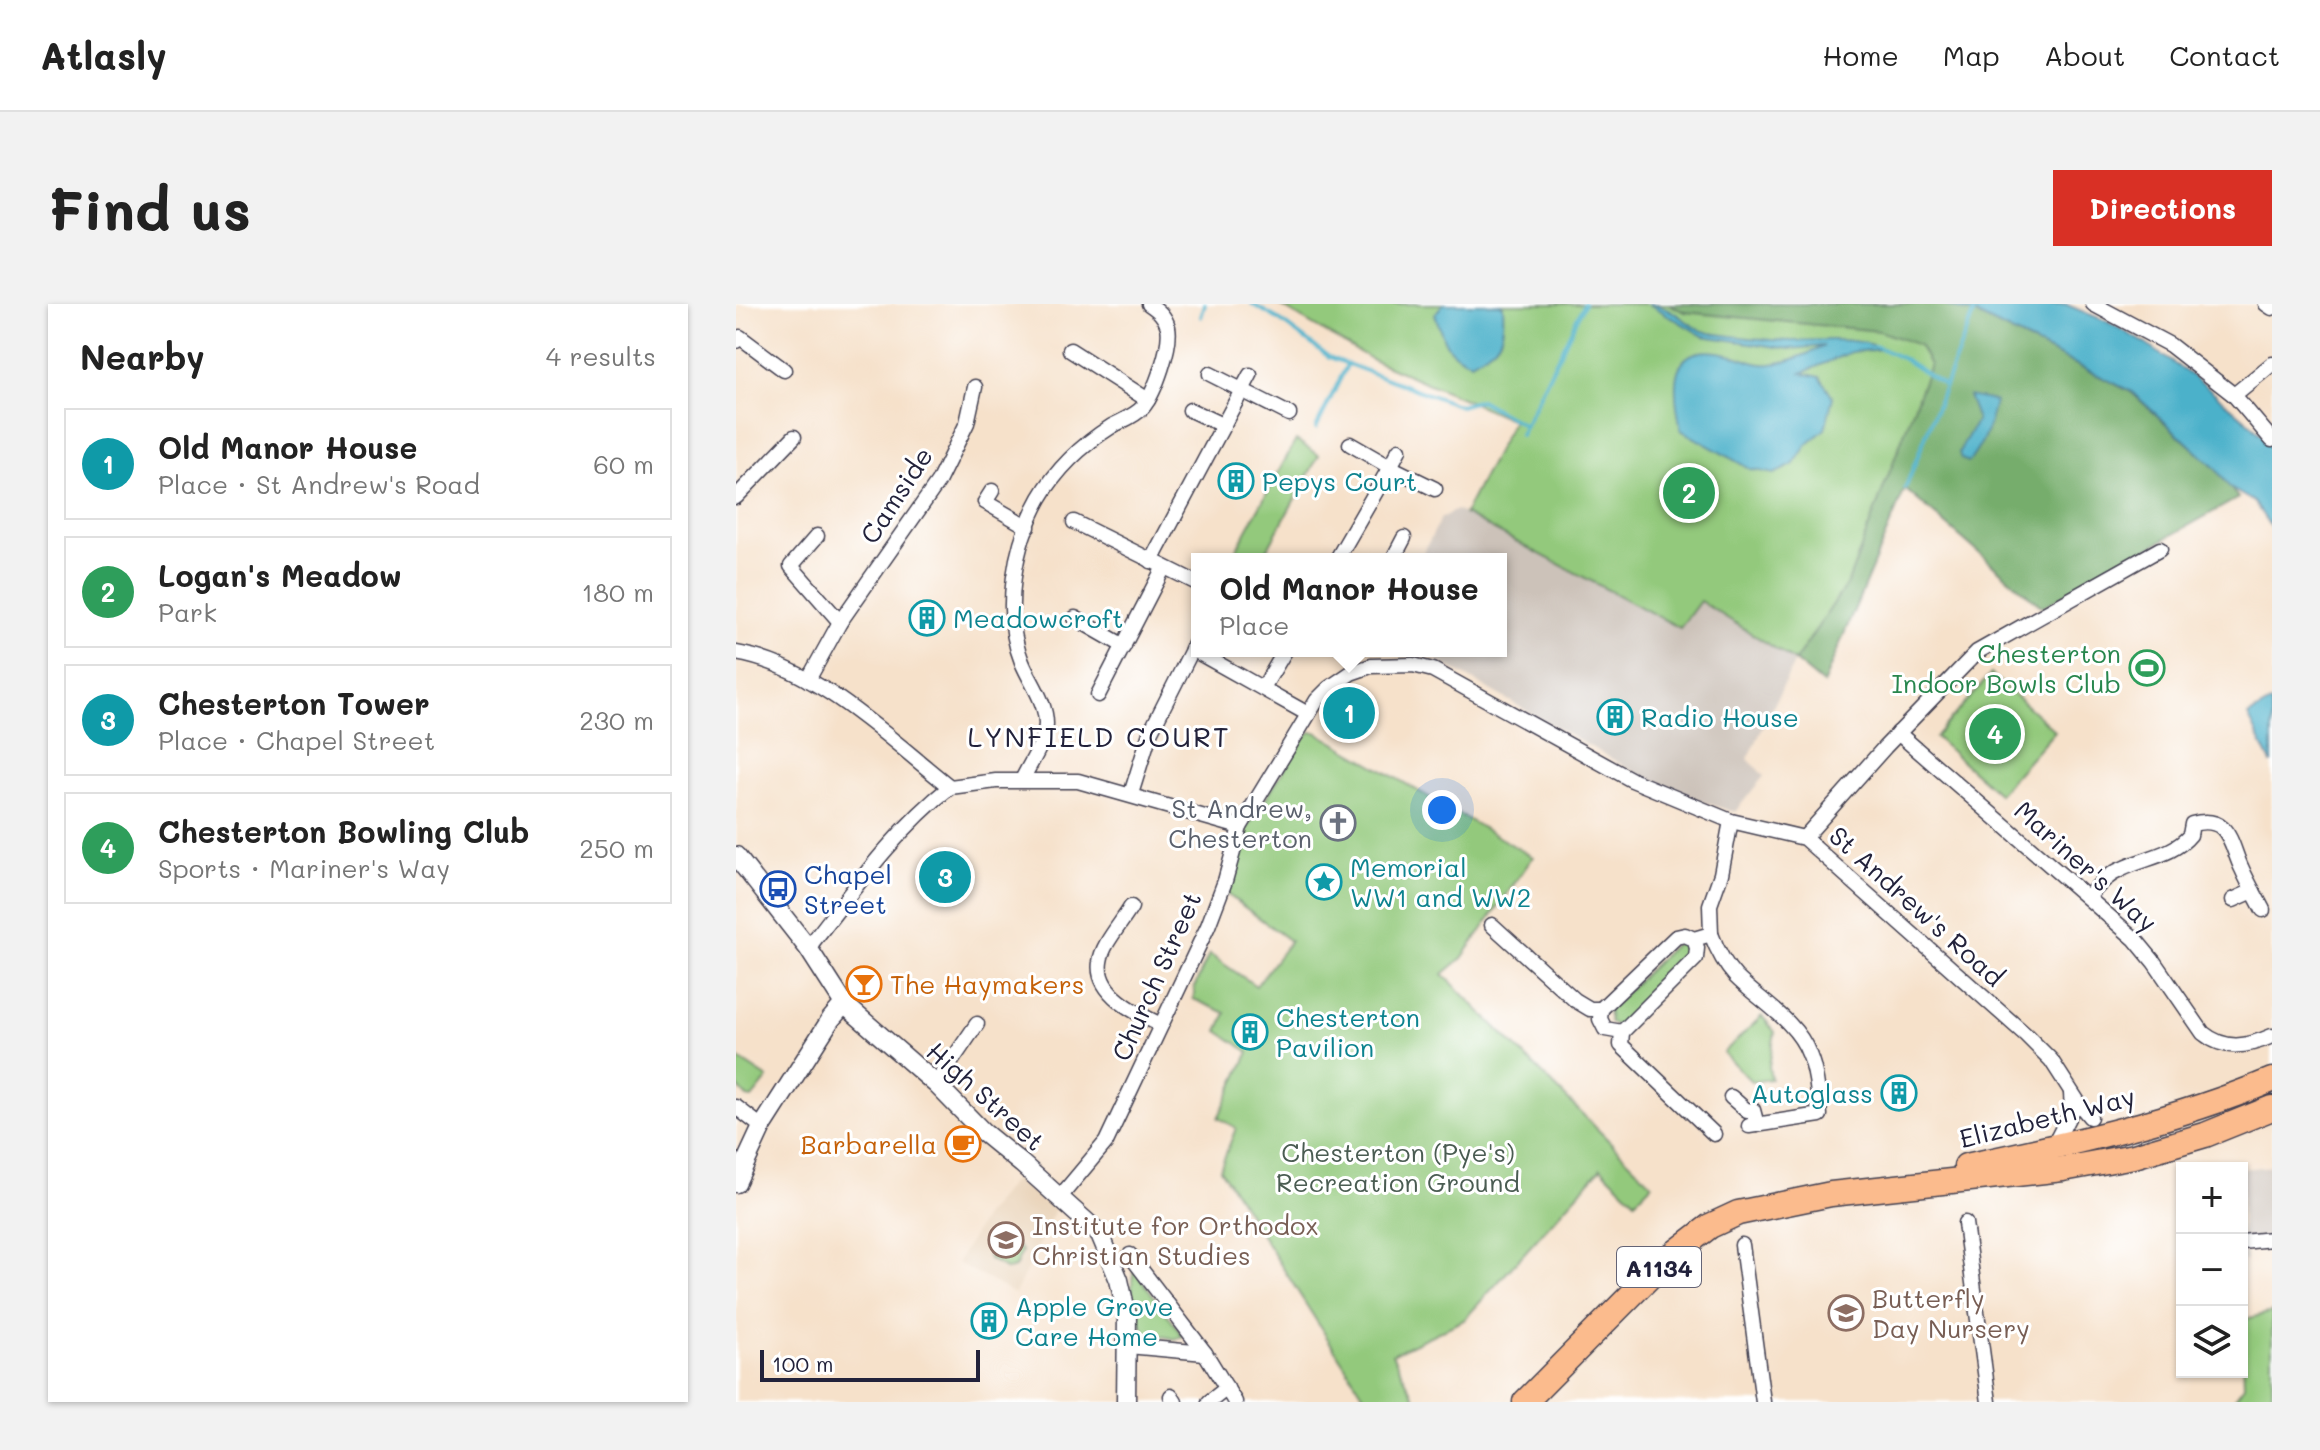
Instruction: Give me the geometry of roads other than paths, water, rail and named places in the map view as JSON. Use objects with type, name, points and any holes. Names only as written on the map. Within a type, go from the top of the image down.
[{"type":"main road","name":"Elizabeth Way","points":[[1525,1402],[1667,1259],[1710,1226],[1738,1213],[1861,1185],[2052,1148],[2206,1105],[2262,1084]]},
{"type":"main road","name":"Elizabeth Way","points":[[1831,1194],[2049,1170],[2125,1158],[2205,1135],[2267,1110]]},
{"type":"street","points":[[1022,780],[1043,738],[1046,725],[1012,626],[1019,551],[1039,500],[1057,472],[1078,450],[1135,414],[1148,400],[1166,353],[1168,328],[1160,312],[1149,304]]},
{"type":"street","points":[[2093,304],[2115,308],[2170,345],[2234,395],[2272,440]]},
{"type":"street","points":[[2266,304],[2272,308]]},
{"type":"street","points":[[736,341],[740,337],[784,370]]},
{"type":"street","points":[[1070,350],[1148,400]]},
{"type":"street","points":[[2234,395],[2272,364]]},
{"type":"street","points":[[1210,374],[1289,414]]},
{"type":"street","points":[[1098,695],[1124,646],[1222,425],[1250,375]]},
{"type":"street","name":"Camside","points":[[808,680],[840,622],[938,482],[967,423],[975,387]]},
{"type":"street","points":[[1190,410],[1222,425]]},
{"type":"street","points":[[736,497],[794,437]]},
{"type":"street","points":[[1350,444],[1435,489]]},
{"type":"street","points":[[1340,553],[1399,450]]},
{"type":"street","points":[[992,491],[985,502],[1028,527]]},
{"type":"street","points":[[1074,522],[1191,580]]},
{"type":"street","name":"Camside","points":[[817,536],[791,566],[840,622]]},
{"type":"street","points":[[1396,553],[1404,538]]},
{"type":"street","points":[[1804,838],[1898,733],[1977,652],[2160,549]]},
{"type":"street","points":[[1075,618],[1124,646]]},
{"type":"street","points":[[736,653],[776,664],[808,680],[844,703],[950,787]]},
{"type":"street","points":[[1131,794],[1150,733],[1191,653]]},
{"type":"street","points":[[1214,657],[1308,714]]},
{"type":"street","points":[[1263,688],[1281,657]]},
{"type":"street","name":"St Andrew's Road","points":[[1240,827],[1308,714],[1329,688],[1370,659],[1433,670],[1632,780],[1731,821],[1804,838],[2026,1035],[2051,1060],[2090,1117]]},
{"type":"street","name":"Mariner's Way","points":[[1898,733],[2135,939],[2203,1033],[2213,1042],[2229,1047],[2256,1043],[2272,1036]]},
{"type":"street","points":[[808,948],[875,862],[930,803],[950,787],[1022,780],[1078,781],[1240,827]]},
{"type":"street","points":[[1731,821],[1721,874],[1710,905],[1711,934],[1724,962],[1789,1025],[1809,1052],[1820,1115],[1753,1126],[1753,1110],[1747,1111],[1731,1097]]},
{"type":"street","points":[[2088,897],[2105,878],[2120,869],[2171,850],[2190,835],[2192,824],[2205,822],[2219,826],[2231,837],[2240,865],[2263,910]]},
{"type":"street","name":"Church Street","points":[[1060,1197],[1106,1142],[1208,926],[1240,827]]},
{"type":"street","name":"High Street","points":[[736,856],[808,948],[844,1004],[1100,1234],[1119,1280],[1127,1315],[1126,1402]]},
{"type":"street","points":[[2233,900],[2253,891]]},
{"type":"street","points":[[1131,907],[1099,963],[1107,987],[1125,1008],[1161,1025]]},
{"type":"street","points":[[1492,925],[1575,1000],[1590,1009],[1601,1009]]},
{"type":"street","points":[[1622,1032],[1605,1029],[1600,1019],[1601,1009],[1676,937],[1685,935],[1694,939],[1711,934]]},
{"type":"street","points":[[1694,939],[1696,958],[1622,1032],[1621,1045],[1714,1134]]},
{"type":"street","points":[[736,1183],[762,1127],[831,1019],[844,1004]]},
{"type":"street","points":[[936,1084],[977,1024]]},
{"type":"street","points":[[2052,1148],[2072,1110],[2071,1090]]},
{"type":"street","points":[[736,1107],[762,1127]]},
{"type":"street","points":[[1965,1223],[1989,1402]]},
{"type":"street","points":[[2248,1241],[2272,1239]]},
{"type":"street","points":[[1742,1245],[1763,1402]]},
{"type":"street","points":[[1130,1255],[1205,1353],[1235,1402]]},
{"type":"street","points":[[1128,1346],[1205,1353]]},
{"type":"street","points":[[1209,1402],[1227,1388]]},
{"type":"water","points":[[1443,304],[1500,304],[1503,306],[1503,327],[1499,341],[1471,362],[1455,354],[1446,344],[1435,314]]},
{"type":"water","points":[[1649,304],[1666,308],[1710,333],[1781,341],[1849,341],[1883,349],[1851,352],[1802,373],[1820,377],[1833,397],[1825,429],[1807,445],[1793,465],[1774,474],[1750,469],[1681,430],[1676,398],[1678,370],[1684,360],[1708,351],[1771,364],[1791,360],[1824,346],[1790,349],[1703,336]]},
{"type":"water","points":[[1940,304],[2065,304],[2106,321],[2140,340],[2205,385],[2252,425],[2272,447],[2272,529],[2254,502],[2230,488],[2215,468],[2132,392],[1973,313]]},
{"type":"water","points":[[1968,396],[1995,401],[1986,433],[1969,462],[1961,459],[1959,452],[1977,420]]},
{"type":"water","points":[[2272,702],[2272,763],[2271,763],[2248,716]]},
{"type":"waterway","points":[[1201,317],[1205,304]]},
{"type":"waterway","points":[[1252,304],[1329,357],[1460,406],[1480,400],[1525,426]]},
{"type":"waterway","points":[[1520,435],[1584,304]]},
{"type":"waterway","points":[[1905,489],[1977,304]]},
{"type":"waterway","points":[[1875,346],[1904,359],[1945,386]]},
{"type":"waterway","points":[[1316,428],[1347,365]]},
{"type":"place","name":"Pepys Court","points":[[1236,481]]},
{"type":"place","name":"Logan's Meadow","points":[[1689,493]]},
{"type":"place","name":"Meadowcroft","points":[[927,618]]},
{"type":"place","name":"Chesterton Indoor Bowls Club","points":[[2147,668]]},
{"type":"place","name":"Old Manor House","points":[[1349,713]]},
{"type":"place","name":"Radio House","points":[[1615,717]]},
{"type":"place","name":"Chesterton Bowling Club","points":[[1995,734]]},
{"type":"place","name":"St Andrew, Chesterton","points":[[1338,823]]},
{"type":"place","name":"Chesterton Tower","points":[[945,877]]},
{"type":"place","name":"Memorial WW1 and WW2","points":[[1324,882]]},
{"type":"place","name":"Chapel Street","points":[[778,889]]},
{"type":"place","name":"The Haymakers","points":[[864,984]]},
{"type":"place","name":"Chesterton Pavilion","points":[[1250,1032]]},
{"type":"place","name":"Autoglass","points":[[1899,1093]]},
{"type":"place","name":"Barbarella","points":[[963,1144]]},
{"type":"place","name":"Institute for Orthodox Christian Studies","points":[[1006,1240]]},
{"type":"place","name":"Butterfly Day Nursery","points":[[1846,1313]]},
{"type":"place","name":"Apple Grove Care Home","points":[[989,1321]]},
{"type":"district","name":"LYNFIELD COURT","points":[[1099,736]]},
{"type":"park label","name":"Chesterton (Pye's) Recreation Ground","points":[[1398,1167]]}]
